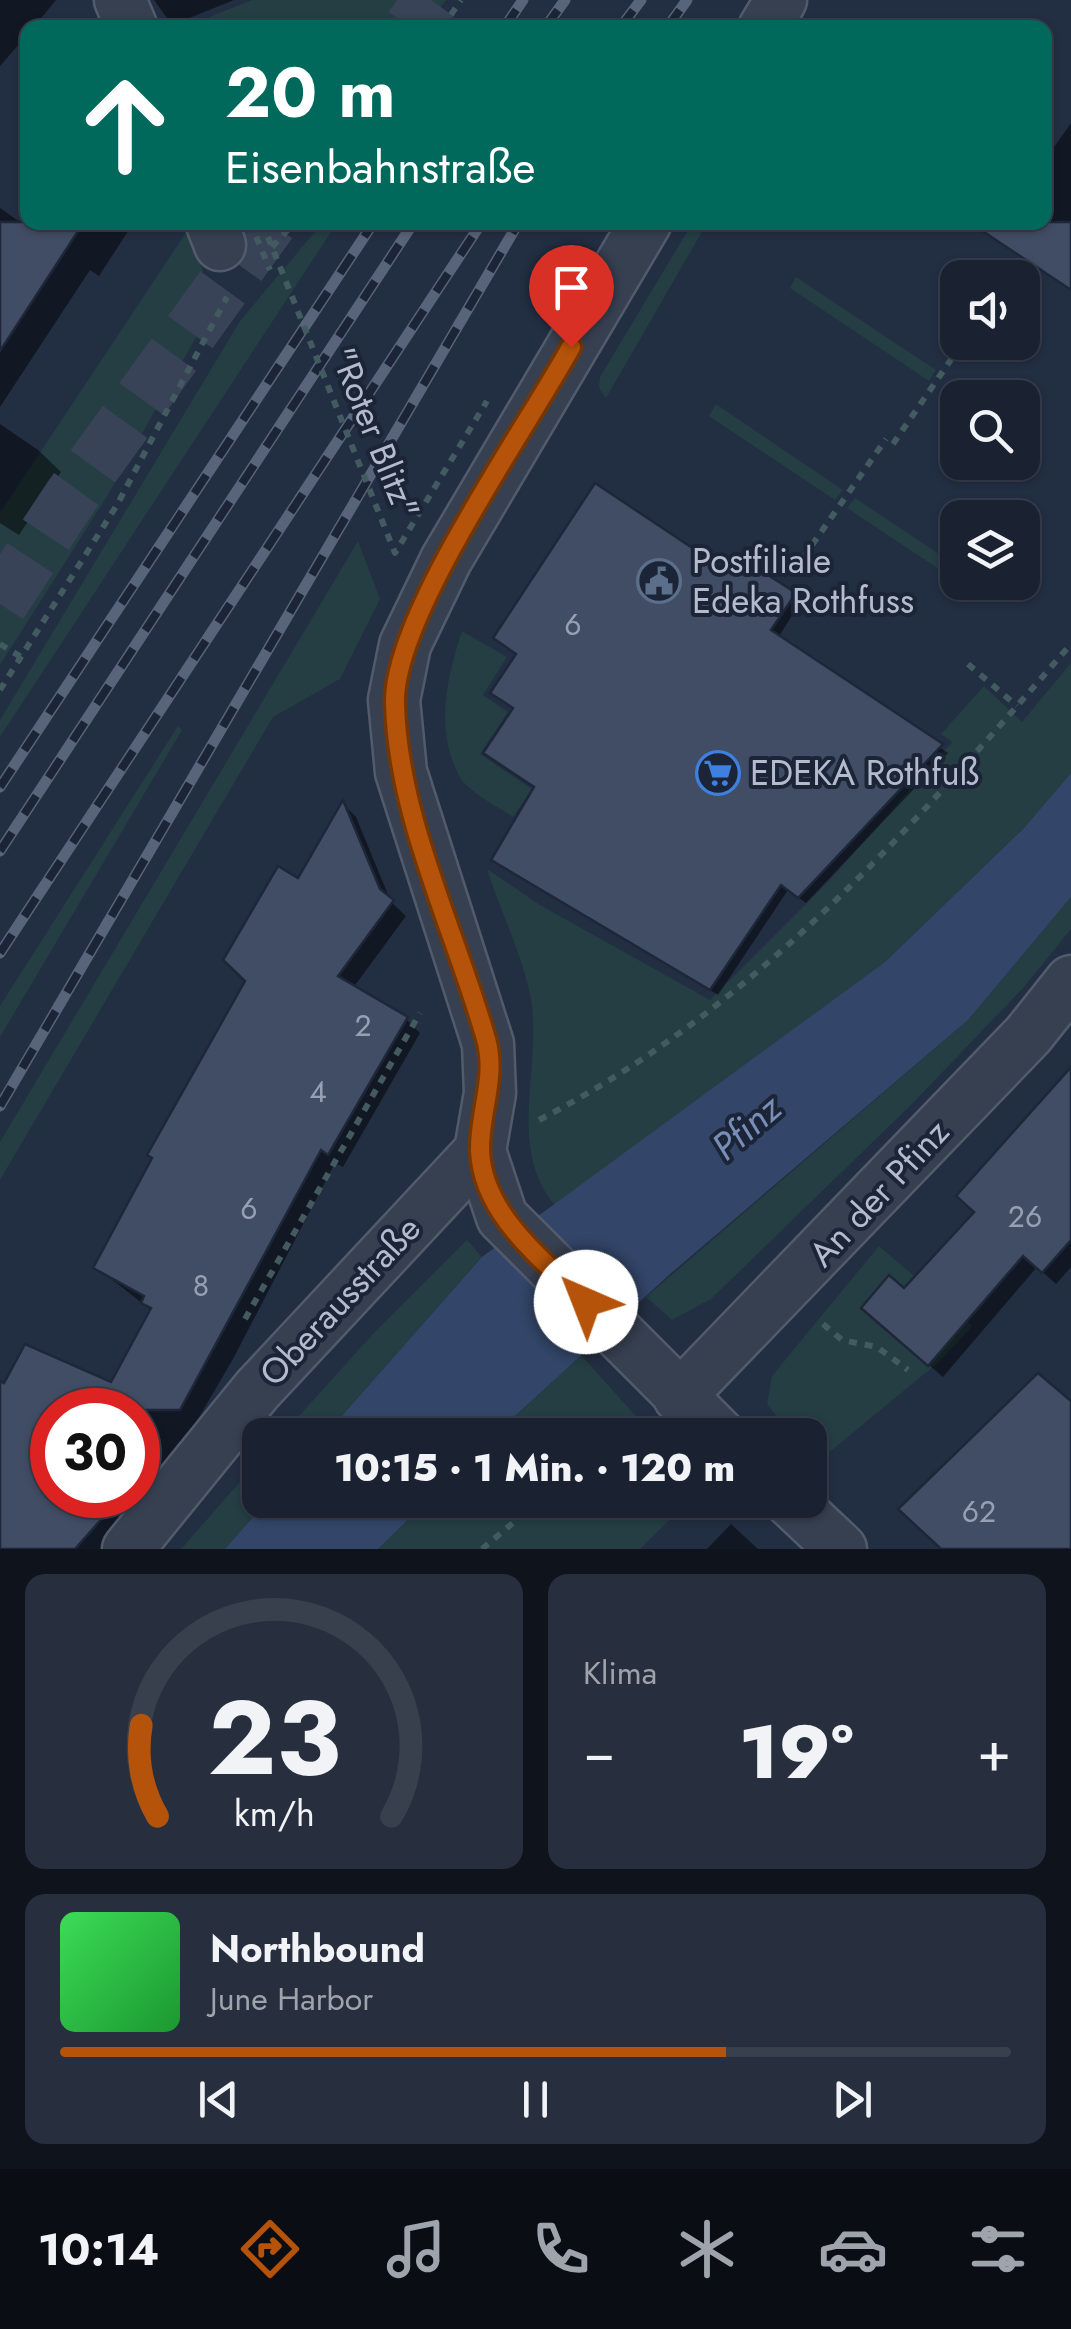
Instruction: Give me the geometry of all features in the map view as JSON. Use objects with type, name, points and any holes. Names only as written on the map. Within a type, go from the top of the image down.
[{"type":"street","points":[[641,230],[446,560],[404,645],[394,700],[402,772],[488,1044],[490,1092],[480,1151],[502,1217],[702,1418]]},
{"type":"street","name":"An der Pfinz","points":[[679,1396],[1028,1035],[1071,982]]},
{"type":"street","name":"Oberausstraße","points":[[128,1549],[256,1390],[480,1151]]},
{"type":"street","points":[[808,1518],[841,1549]]},
{"type":"path","points":[[0,690],[118,505],[236,240]]},
{"type":"path","name":"\"Roter Blitz\"","points":[[236,240],[270,270],[280,265],[396,554],[487,401]]},
{"type":"path","points":[[803,558],[950,360]]},
{"type":"path","points":[[0,644],[21,658]]},
{"type":"path","points":[[480,1151],[565,1107],[762,972],[815,925],[927,809],[1071,644]]},
{"type":"path","points":[[968,664],[1017,706]]},
{"type":"path","points":[[242,1324],[457,946]]},
{"type":"path","points":[[826,1326],[842,1340],[878,1347],[908,1370]]},
{"type":"path","points":[[482,1549],[519,1518]]},
{"type":"green space","points":[[252,0],[446,0],[430,20],[202,20]]},
{"type":"green space","points":[[188,230],[192,230],[203,272],[199,332],[106,498],[0,665],[0,513]]},
{"type":"green space","points":[[316,230],[332,230],[0,737],[0,720],[240,321]]},
{"type":"green space","points":[[688,230],[703,230],[606,398],[599,388],[600,377]]},
{"type":"green space","points":[[796,277],[936,370],[929,381],[790,288]]},
{"type":"green space","points":[[716,404],[843,490],[835,500],[709,416]]},
{"type":"green space","points":[[855,498],[940,555],[940,570],[847,508]]},
{"type":"green space","points":[[358,541],[380,599],[340,679],[273,717],[0,1180],[0,1142]]},
{"type":"green space","points":[[462,631],[507,657],[483,695],[508,712],[480,754],[532,789],[513,817],[468,787],[451,756],[446,702]]},
{"type":"green space","points":[[1071,663],[1071,773],[1024,828],[885,962],[555,1205],[540,1182],[532,1157],[530,994],[487,869],[540,905],[710,1000],[828,882],[952,742],[941,734],[984,686],[1022,722]]},
{"type":"green space","points":[[178,726],[182,730],[0,1037],[0,1006]]},
{"type":"green space","points":[[1071,897],[1071,929],[1024,987],[913,1103],[711,1299],[672,1320],[646,1297],[968,1020]]},
{"type":"green space","points":[[467,1240],[482,1257],[340,1418],[297,1418],[371,1336]]},
{"type":"green space","points":[[879,1246],[972,1326],[940,1361],[827,1454],[827,1418],[778,1418],[767,1404],[772,1376]]},
{"type":"green space","points":[[581,1355],[638,1418],[512,1418]]},
{"type":"green space","points":[[242,1480],[242,1518],[252,1518],[225,1549],[181,1549]]},
{"type":"green space","points":[[410,1518],[671,1518],[640,1549],[378,1549]]},
{"type":"water","name":"Pfinz","points":[[1071,773],[1071,897],[968,1020],[670,1274],[513,1418],[340,1418],[482,1257],[885,962],[1024,828]]},
{"type":"water","points":[[252,1518],[410,1518],[378,1549],[225,1549]]},
{"type":"building","points":[[0,222],[20,222],[20,230],[79,230],[0,351]]},
{"type":"building","points":[[1052,222],[1071,222],[1071,290],[1040,269],[1040,260],[1026,260],[981,230],[1052,230]]},
{"type":"building","points":[[595,483],[727,571],[739,556],[796,593],[771,630],[943,744],[798,898],[781,885],[710,990],[491,860],[534,787],[483,753],[513,708],[490,693],[516,654],[493,638]]},
{"type":"building","points":[[343,800],[380,889],[394,900],[338,976],[408,1017],[328,1155],[321,1150],[180,1410],[160,1410],[160,1388],[30,1388],[30,1518],[103,1518],[75,1549],[0,1549],[0,1381],[4,1383],[25,1344],[111,1382],[151,1308],[141,1303],[144,1296],[93,1268],[152,1158],[147,1155],[245,981],[223,960],[278,866],[298,878]]},
{"type":"building","points":[[1071,1067],[1071,1240],[1042,1273],[1023,1256],[928,1366],[861,1308],[889,1275],[904,1288],[974,1212],[956,1196]]},
{"type":"building","points":[[1038,1373],[1071,1401],[1071,1549],[941,1549],[898,1509]]},
{"type":"tunnel","points":[[417,20],[431,0]]},
{"type":"tunnel","points":[[0,604],[70,498],[264,230]]},
{"type":"railway","points":[[509,20],[523,0]]},
{"type":"railway","points":[[551,20],[565,0]]},
{"type":"railway","points":[[626,20],[641,0]]},
{"type":"railway","points":[[673,20],[687,0]]},
{"type":"railway","points":[[0,787],[369,230]]},
{"type":"railway","points":[[0,851],[409,230]]},
{"type":"railway","points":[[0,953],[477,230]]},
{"type":"railway","points":[[0,1106],[514,230]]},
{"type":"place","name":"Postfiliale Edeka Rothfuss","points":[[659,581]]},
{"type":"place","name":"EDEKA Rothfuß","points":[[718,773]]},
{"type":"route","points":[[571,347],[446,560],[404,645],[394,700],[402,772],[488,1044],[490,1092],[480,1151],[488,1186],[502,1217],[586,1302]]}]
